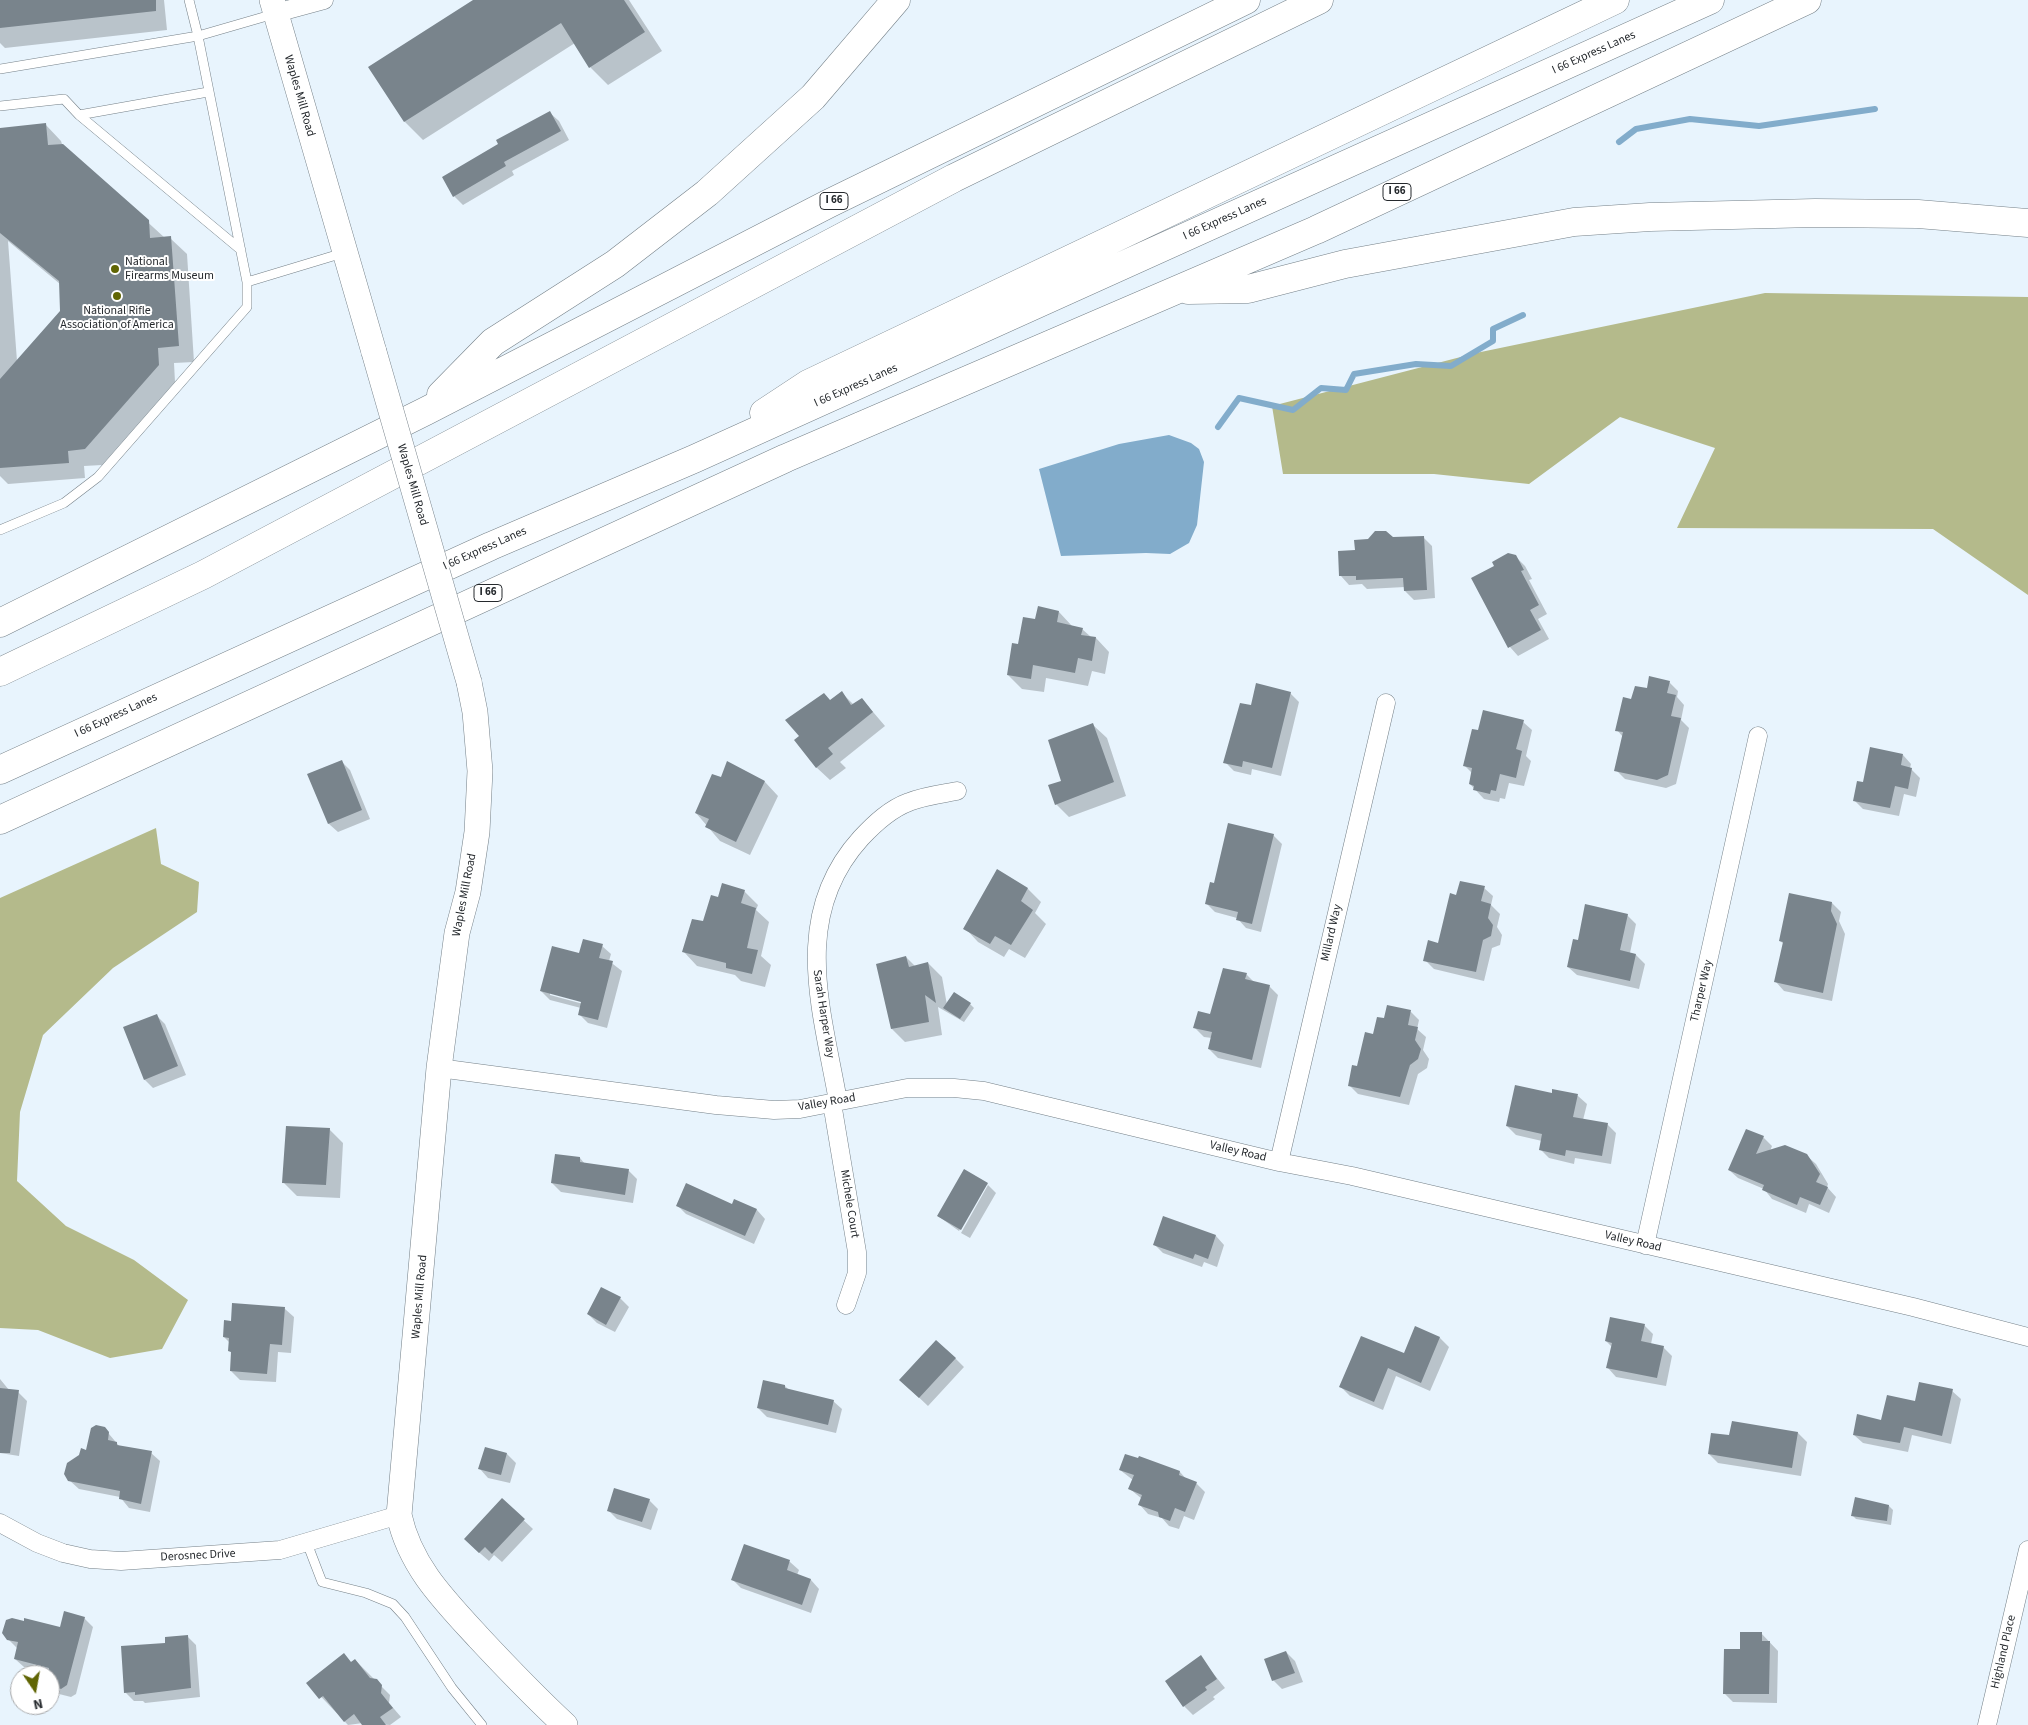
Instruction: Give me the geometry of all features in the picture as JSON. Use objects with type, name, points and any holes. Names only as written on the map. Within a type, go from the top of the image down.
[{"type":"highway","points":[[426,411],[494,342],[615,264],[707,193],[813,97],[896,0]]},
{"type":"highway","name":"I 66","points":[[0,623],[426,411],[828,204],[1246,0]]},
{"type":"highway","points":[[0,672],[203,575],[954,178],[1319,0]]},
{"type":"highway","points":[[694,460],[808,384],[1615,0]]},
{"type":"highway","name":"I 66 Express Lanes","points":[[0,770],[491,546],[694,460],[1710,0]]},
{"type":"highway","name":"I 66","points":[[0,820],[786,458],[1316,230],[1807,0]]},
{"type":"highway","points":[[1171,291],[1248,289],[1346,264],[1574,222],[1650,216],[1815,213],[1918,214],[2028,223]]},
{"type":"main road","name":"Waples Mill Road","points":[[274,7],[469,682],[475,712],[480,771],[477,832],[468,892],[458,933],[439,1068],[399,1515],[403,1533],[424,1576],[526,1688],[565,1725]]},
{"type":"street","points":[[274,7],[324,0]]},
{"type":"street","name":"Millard Way","points":[[1279,1162],[1386,703]]},
{"type":"street","name":"Tharper Way","points":[[1645,1246],[1758,736]]},
{"type":"street","name":"Sarah Harper Way","points":[[835,1102],[815,964],[816,938],[832,883],[850,851],[871,827],[890,812],[909,802],[957,791]]},
{"type":"street","name":"Valley Road","points":[[439,1068],[726,1106],[774,1110],[800,1108],[907,1088],[954,1088],[984,1091],[1279,1162],[1352,1176],[1645,1246],[1913,1307],[2028,1337]]},
{"type":"street","name":"Michele Court","points":[[835,1102],[857,1252],[857,1274],[846,1305]]},
{"type":"street","name":"Derosnec Drive","points":[[0,1522],[37,1543],[63,1553],[113,1560],[243,1554],[280,1550],[399,1515]]},
{"type":"street","name":"Highland Place","points":[[1988,1725],[2028,1550]]},
{"type":"lane","points":[[0,530],[64,503],[98,477],[247,307],[247,282],[241,250],[189,0]]},
{"type":"lane","points":[[0,69],[198,36],[274,7]]},
{"type":"lane","points":[[79,115],[208,92]]},
{"type":"lane","points":[[0,106],[64,99],[79,115],[241,250]]},
{"type":"lane","points":[[247,282],[344,252]]},
{"type":"lane","points":[[307,1543],[322,1582],[366,1593],[384,1600],[392,1604],[405,1617],[452,1688],[482,1725]]},
{"type":"green space","points":[[1765,293],[2028,297],[2028,595],[1933,529],[1677,528],[1715,448],[1620,417],[1529,484],[1434,474],[1283,474],[1272,406],[1476,353]]},
{"type":"green space","points":[[156,828],[161,864],[199,882],[197,912],[113,968],[43,1035],[20,1112],[17,1181],[66,1226],[134,1260],[188,1300],[162,1349],[110,1358],[38,1330],[0,1328],[0,898]]},
{"type":"water","points":[[1169,435],[1191,443],[1199,449],[1204,462],[1197,525],[1189,543],[1170,554],[1061,556],[1039,469],[1119,444]]},
{"type":"building","points":[[0,0],[156,0],[156,11],[0,28]]},
{"type":"building","points":[[473,0],[624,0],[645,32],[589,68],[561,23],[404,122],[368,67]]},
{"type":"building","points":[[550,111],[561,131],[504,162],[506,166],[453,197],[442,177],[498,144],[496,140]]},
{"type":"building","name":"National Rifle Association of America","points":[[46,123],[48,145],[63,144],[149,220],[150,238],[171,236],[179,346],[158,348],[159,365],[85,449],[68,451],[69,463],[0,468],[0,379],[60,311],[59,281],[0,233],[0,128]]},
{"type":"building","points":[[1375,531],[1386,531],[1393,537],[1424,536],[1427,590],[1404,591],[1403,578],[1356,580],[1356,576],[1339,576],[1338,551],[1355,550],[1354,540],[1368,539]]},
{"type":"building","points":[[1508,553],[1516,555],[1524,570],[1521,571],[1539,605],[1530,610],[1541,630],[1508,648],[1471,578],[1494,566],[1492,562]]},
{"type":"building","points":[[1038,606],[1059,611],[1057,622],[1083,628],[1081,635],[1096,637],[1092,661],[1078,658],[1075,673],[1033,665],[1031,679],[1007,675],[1012,643],[1018,644],[1023,617],[1035,619]]},
{"type":"building","points":[[1649,676],[1670,681],[1667,693],[1676,695],[1671,716],[1681,718],[1668,775],[1657,780],[1614,771],[1623,732],[1615,731],[1623,697],[1631,699],[1635,686],[1647,688]]},
{"type":"building","points":[[1256,683],[1291,692],[1272,768],[1243,761],[1242,767],[1223,763],[1240,703],[1251,705]]},
{"type":"building","points":[[842,691],[851,705],[862,698],[873,712],[828,748],[833,754],[816,768],[794,740],[799,736],[785,720],[824,693],[830,700]]},
{"type":"building","points":[[1483,710],[1524,720],[1516,749],[1522,751],[1516,778],[1500,774],[1496,791],[1491,790],[1490,794],[1473,790],[1474,786],[1469,784],[1472,768],[1463,766],[1472,729],[1478,730]]},
{"type":"building","points":[[1093,723],[1114,782],[1055,805],[1048,785],[1061,781],[1048,740]]},
{"type":"building","points":[[1870,747],[1903,754],[1901,765],[1912,768],[1908,789],[1895,786],[1890,808],[1853,801],[1857,781],[1863,782]]},
{"type":"building","points":[[342,760],[362,810],[328,824],[307,774]]},
{"type":"building","points":[[727,761],[765,781],[736,842],[705,827],[709,819],[695,813],[712,774],[721,777]]},
{"type":"building","points":[[1228,823],[1274,834],[1252,924],[1236,920],[1238,912],[1205,904],[1210,882],[1214,883]]},
{"type":"building","points":[[997,869],[1028,888],[1021,901],[1033,910],[1011,945],[995,936],[990,944],[963,929]]},
{"type":"building","points":[[1460,881],[1485,886],[1481,901],[1491,904],[1488,918],[1493,925],[1491,936],[1483,940],[1476,972],[1423,961],[1428,940],[1438,943],[1450,893],[1456,895]]},
{"type":"building","points":[[722,883],[745,890],[741,903],[756,908],[747,948],[758,950],[752,974],[726,968],[726,963],[682,952],[692,919],[703,921],[711,895],[718,897]]},
{"type":"building","points":[[1789,893],[1832,902],[1831,911],[1837,924],[1823,993],[1774,982],[1783,942],[1779,941]]},
{"type":"building","points":[[1585,904],[1628,914],[1620,950],[1636,954],[1630,981],[1567,967],[1573,939],[1578,940]]},
{"type":"building","points":[[583,939],[603,944],[599,958],[613,961],[598,1020],[578,1015],[581,1002],[540,991],[552,946],[579,953]]},
{"type":"building","points":[[906,956],[909,967],[928,962],[936,1003],[925,995],[929,1022],[891,1029],[876,964]]},
{"type":"building","points":[[1223,968],[1247,973],[1245,979],[1270,985],[1252,1060],[1208,1049],[1212,1032],[1193,1028],[1198,1011],[1210,1014]]},
{"type":"building","points":[[954,992],[971,1003],[960,1019],[943,1008]]},
{"type":"building","points":[[1387,1005],[1411,1010],[1408,1025],[1418,1027],[1415,1040],[1421,1049],[1418,1059],[1410,1065],[1400,1097],[1348,1086],[1352,1065],[1357,1066],[1365,1032],[1373,1034],[1377,1017],[1384,1018]]},
{"type":"building","points":[[157,1014],[178,1066],[144,1080],[123,1027]]},
{"type":"building","points":[[1515,1085],[1552,1093],[1552,1089],[1578,1094],[1573,1117],[1608,1123],[1602,1156],[1566,1150],[1565,1156],[1539,1150],[1542,1134],[1506,1126]]},
{"type":"building","points":[[286,1126],[330,1128],[326,1185],[282,1183]]},
{"type":"building","points":[[1746,1129],[1764,1136],[1756,1154],[1785,1145],[1807,1154],[1820,1174],[1816,1182],[1828,1187],[1820,1205],[1800,1197],[1797,1205],[1762,1190],[1764,1185],[1728,1170]]},
{"type":"building","points":[[555,1154],[580,1157],[580,1162],[629,1169],[625,1195],[551,1183]]},
{"type":"building","points":[[964,1169],[988,1183],[961,1230],[937,1216]]},
{"type":"building","points":[[686,1183],[732,1204],[734,1199],[757,1209],[745,1236],[676,1206]]},
{"type":"building","points":[[1163,1216],[1216,1235],[1208,1259],[1195,1254],[1193,1259],[1153,1245]]},
{"type":"building","points":[[601,1287],[621,1297],[606,1325],[587,1314]]},
{"type":"building","points":[[232,1303],[285,1307],[282,1345],[270,1344],[267,1374],[230,1371],[231,1352],[228,1351],[229,1338],[223,1337],[224,1320],[231,1321]]},
{"type":"building","points":[[1610,1317],[1645,1324],[1641,1341],[1664,1346],[1657,1378],[1606,1368],[1612,1343],[1605,1341]]},
{"type":"building","points":[[1415,1326],[1440,1337],[1421,1383],[1388,1368],[1374,1402],[1339,1387],[1361,1336],[1404,1353]]},
{"type":"building","points":[[936,1340],[956,1358],[919,1398],[899,1380]]},
{"type":"building","points":[[763,1380],[785,1385],[785,1388],[834,1400],[828,1425],[757,1408]]},
{"type":"building","points":[[1919,1382],[1953,1389],[1942,1436],[1904,1427],[1900,1443],[1853,1435],[1857,1414],[1881,1420],[1887,1395],[1915,1401]]},
{"type":"building","points":[[0,1388],[19,1390],[10,1453],[0,1453]]},
{"type":"building","points":[[1732,1421],[1798,1432],[1792,1468],[1708,1454],[1711,1433],[1729,1435]]},
{"type":"building","points":[[96,1425],[105,1427],[109,1432],[108,1440],[117,1442],[117,1445],[152,1451],[141,1504],[119,1499],[120,1491],[68,1481],[64,1474],[67,1463],[79,1455],[81,1448],[86,1450],[91,1428]]},
{"type":"building","points":[[485,1447],[507,1453],[501,1475],[478,1469]]},
{"type":"building","points":[[1125,1454],[1138,1458],[1139,1456],[1180,1471],[1179,1475],[1197,1482],[1185,1512],[1175,1508],[1170,1521],[1159,1517],[1158,1512],[1138,1505],[1142,1495],[1128,1489],[1134,1475],[1119,1470]]},
{"type":"building","points":[[614,1488],[650,1499],[642,1522],[607,1511]]},
{"type":"building","points":[[1855,1497],[1889,1505],[1887,1521],[1851,1516]]},
{"type":"building","points":[[502,1498],[525,1519],[492,1554],[485,1547],[479,1553],[464,1539]]},
{"type":"building","points":[[744,1544],[790,1560],[787,1570],[811,1579],[802,1605],[731,1580]]},
{"type":"building","points":[[64,1611],[85,1617],[67,1685],[61,1689],[60,1665],[37,1665],[14,1659],[18,1642],[7,1640],[2,1633],[6,1620],[12,1618],[24,1621],[24,1618],[60,1627]]},
{"type":"building","points":[[1740,1632],[1762,1632],[1762,1641],[1770,1641],[1769,1694],[1723,1694],[1724,1649],[1740,1649]]},
{"type":"building","points":[[188,1635],[191,1688],[135,1695],[135,1692],[124,1693],[121,1646],[165,1643],[165,1637]]},
{"type":"building","points":[[1286,1651],[1295,1673],[1272,1681],[1264,1659]]},
{"type":"building","points":[[344,1653],[351,1662],[355,1659],[370,1678],[377,1679],[382,1685],[381,1693],[393,1708],[380,1717],[386,1725],[362,1725],[354,1714],[344,1722],[323,1696],[319,1699],[306,1683]]},
{"type":"building","points":[[1201,1655],[1217,1679],[1205,1687],[1207,1690],[1183,1707],[1165,1681]]},
{"type":"waterway","points":[[1619,142],[1636,129],[1690,119],[1759,126],[1875,109]]},
{"type":"waterway","points":[[1218,427],[1239,398],[1293,410],[1321,388],[1346,390],[1354,374],[1416,364],[1451,366],[1493,341],[1493,329],[1523,315]]},
{"type":"place","name":"National Firearms Museum","points":[[115,269]]},
{"type":"place","name":"National Rifle Association of America","points":[[117,296]]}]
